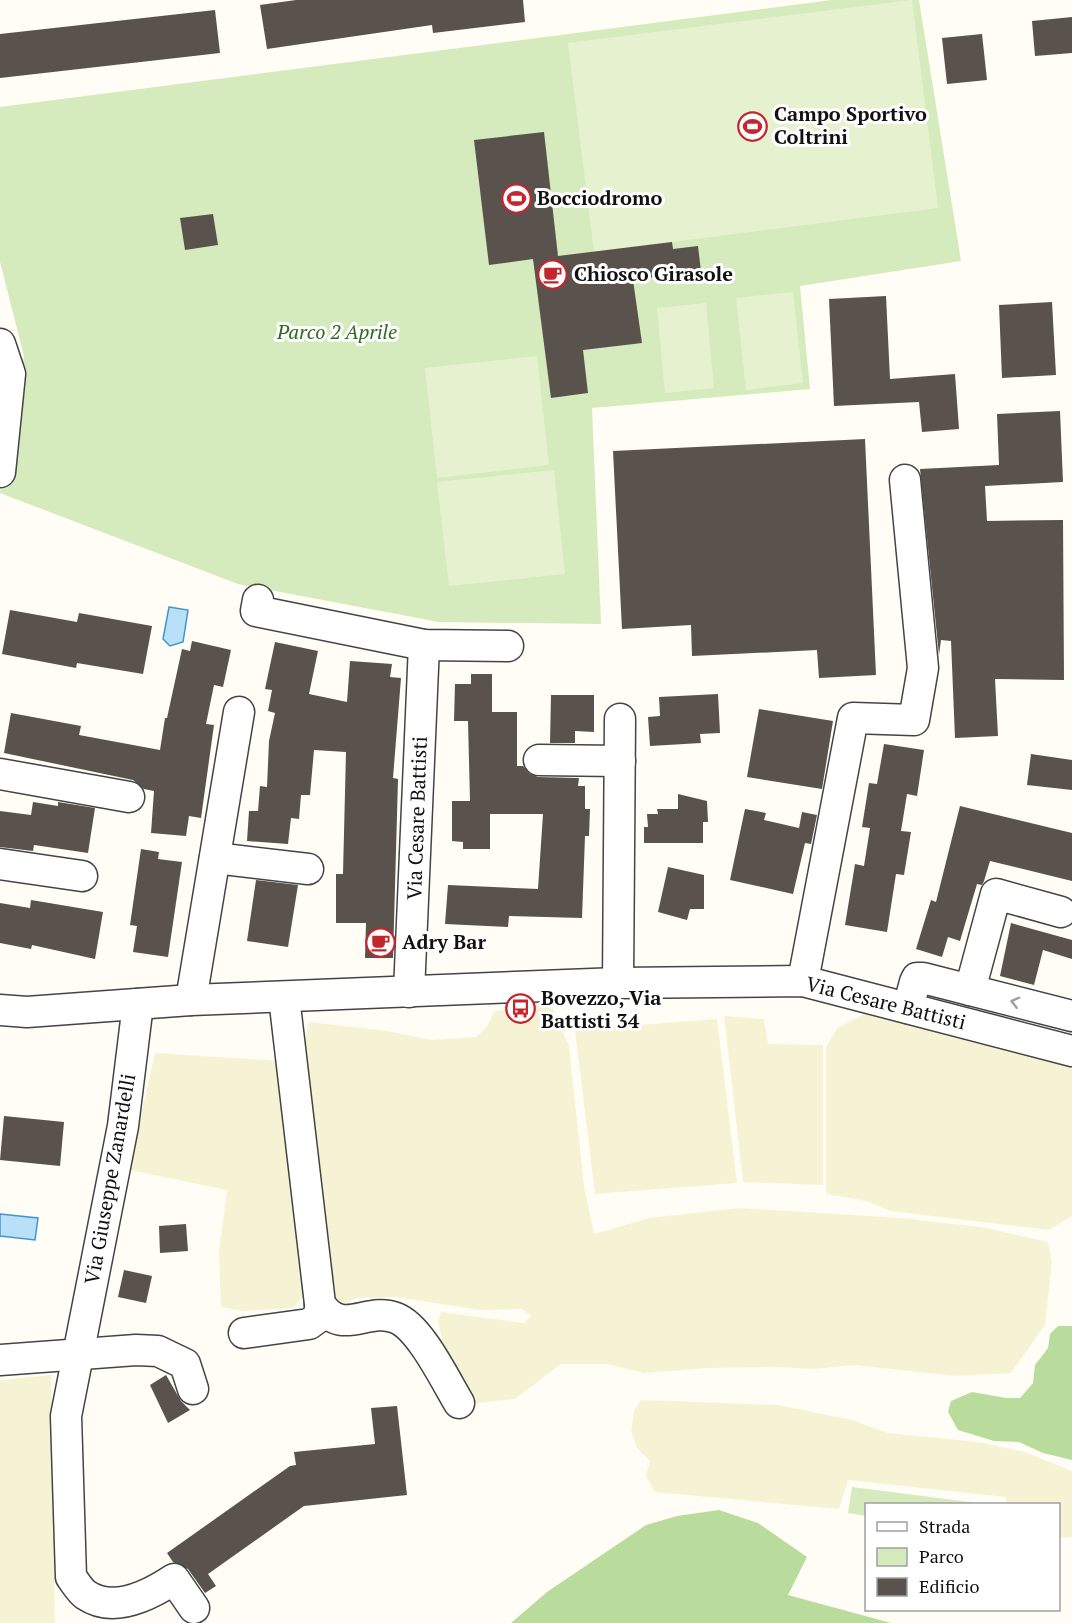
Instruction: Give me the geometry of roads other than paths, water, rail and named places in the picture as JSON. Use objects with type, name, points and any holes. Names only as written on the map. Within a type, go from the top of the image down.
[{"type":"street","points":[[0,344],[10,374],[0,472]]},
{"type":"street","points":[[803,981],[853,718],[914,720],[923,668],[905,480]]},
{"type":"street","points":[[258,600],[256,611],[424,645],[508,646]]},
{"type":"street","name":"Via Cesare Battisti","points":[[409,992],[424,645]]},
{"type":"street","points":[[191,1000],[239,712]]},
{"type":"street","points":[[618,983],[620,720]]},
{"type":"street","points":[[540,760],[620,761]]},
{"type":"street","points":[[0,774],[129,797]]},
{"type":"street","points":[[215,858],[308,869]]},
{"type":"street","points":[[0,864],[82,876]]},
{"type":"street","points":[[970,990],[996,894],[1061,912]]},
{"type":"street","points":[[908,1008],[917,978],[1072,1016]]},
{"type":"street","name":"Via Cesare Battisti","points":[[0,1010],[27,1012],[191,1000],[618,983],[803,981],[1072,1051]]},
{"type":"street","points":[[244,1333],[309,1324],[320,1316],[284,997]]},
{"type":"street","name":"Via Giuseppe Zanardelli","points":[[138,1004],[123,1126],[87,1352],[66,1416],[70,1577],[85,1595],[103,1603],[127,1602],[154,1593],[174,1579],[194,1608]]},
{"type":"street","points":[[320,1304],[327,1316],[344,1322],[367,1317],[395,1317],[412,1329],[459,1403]]},
{"type":"street","points":[[0,1360],[87,1352],[158,1351],[185,1364],[193,1389]]},
{"type":"water","points":[[169,607],[188,610],[183,642],[170,646],[163,639]]},
{"type":"water","points":[[0,1214],[38,1218],[35,1240],[0,1236]]},
{"type":"place","name":"Campo Sportivo Coltrini","points":[[753,126]]},
{"type":"place","name":"Bocciodromo","points":[[516,198]]},
{"type":"place","name":"Chiosco Girasole","points":[[553,274]]},
{"type":"place","name":"Adry Bar","points":[[381,942]]},
{"type":"place","name":"Bovezzo, Via Battisti 34","points":[[520,1009]]},
{"type":"park label","name":"Parco 2 Aprile","points":[[337,332]]}]
